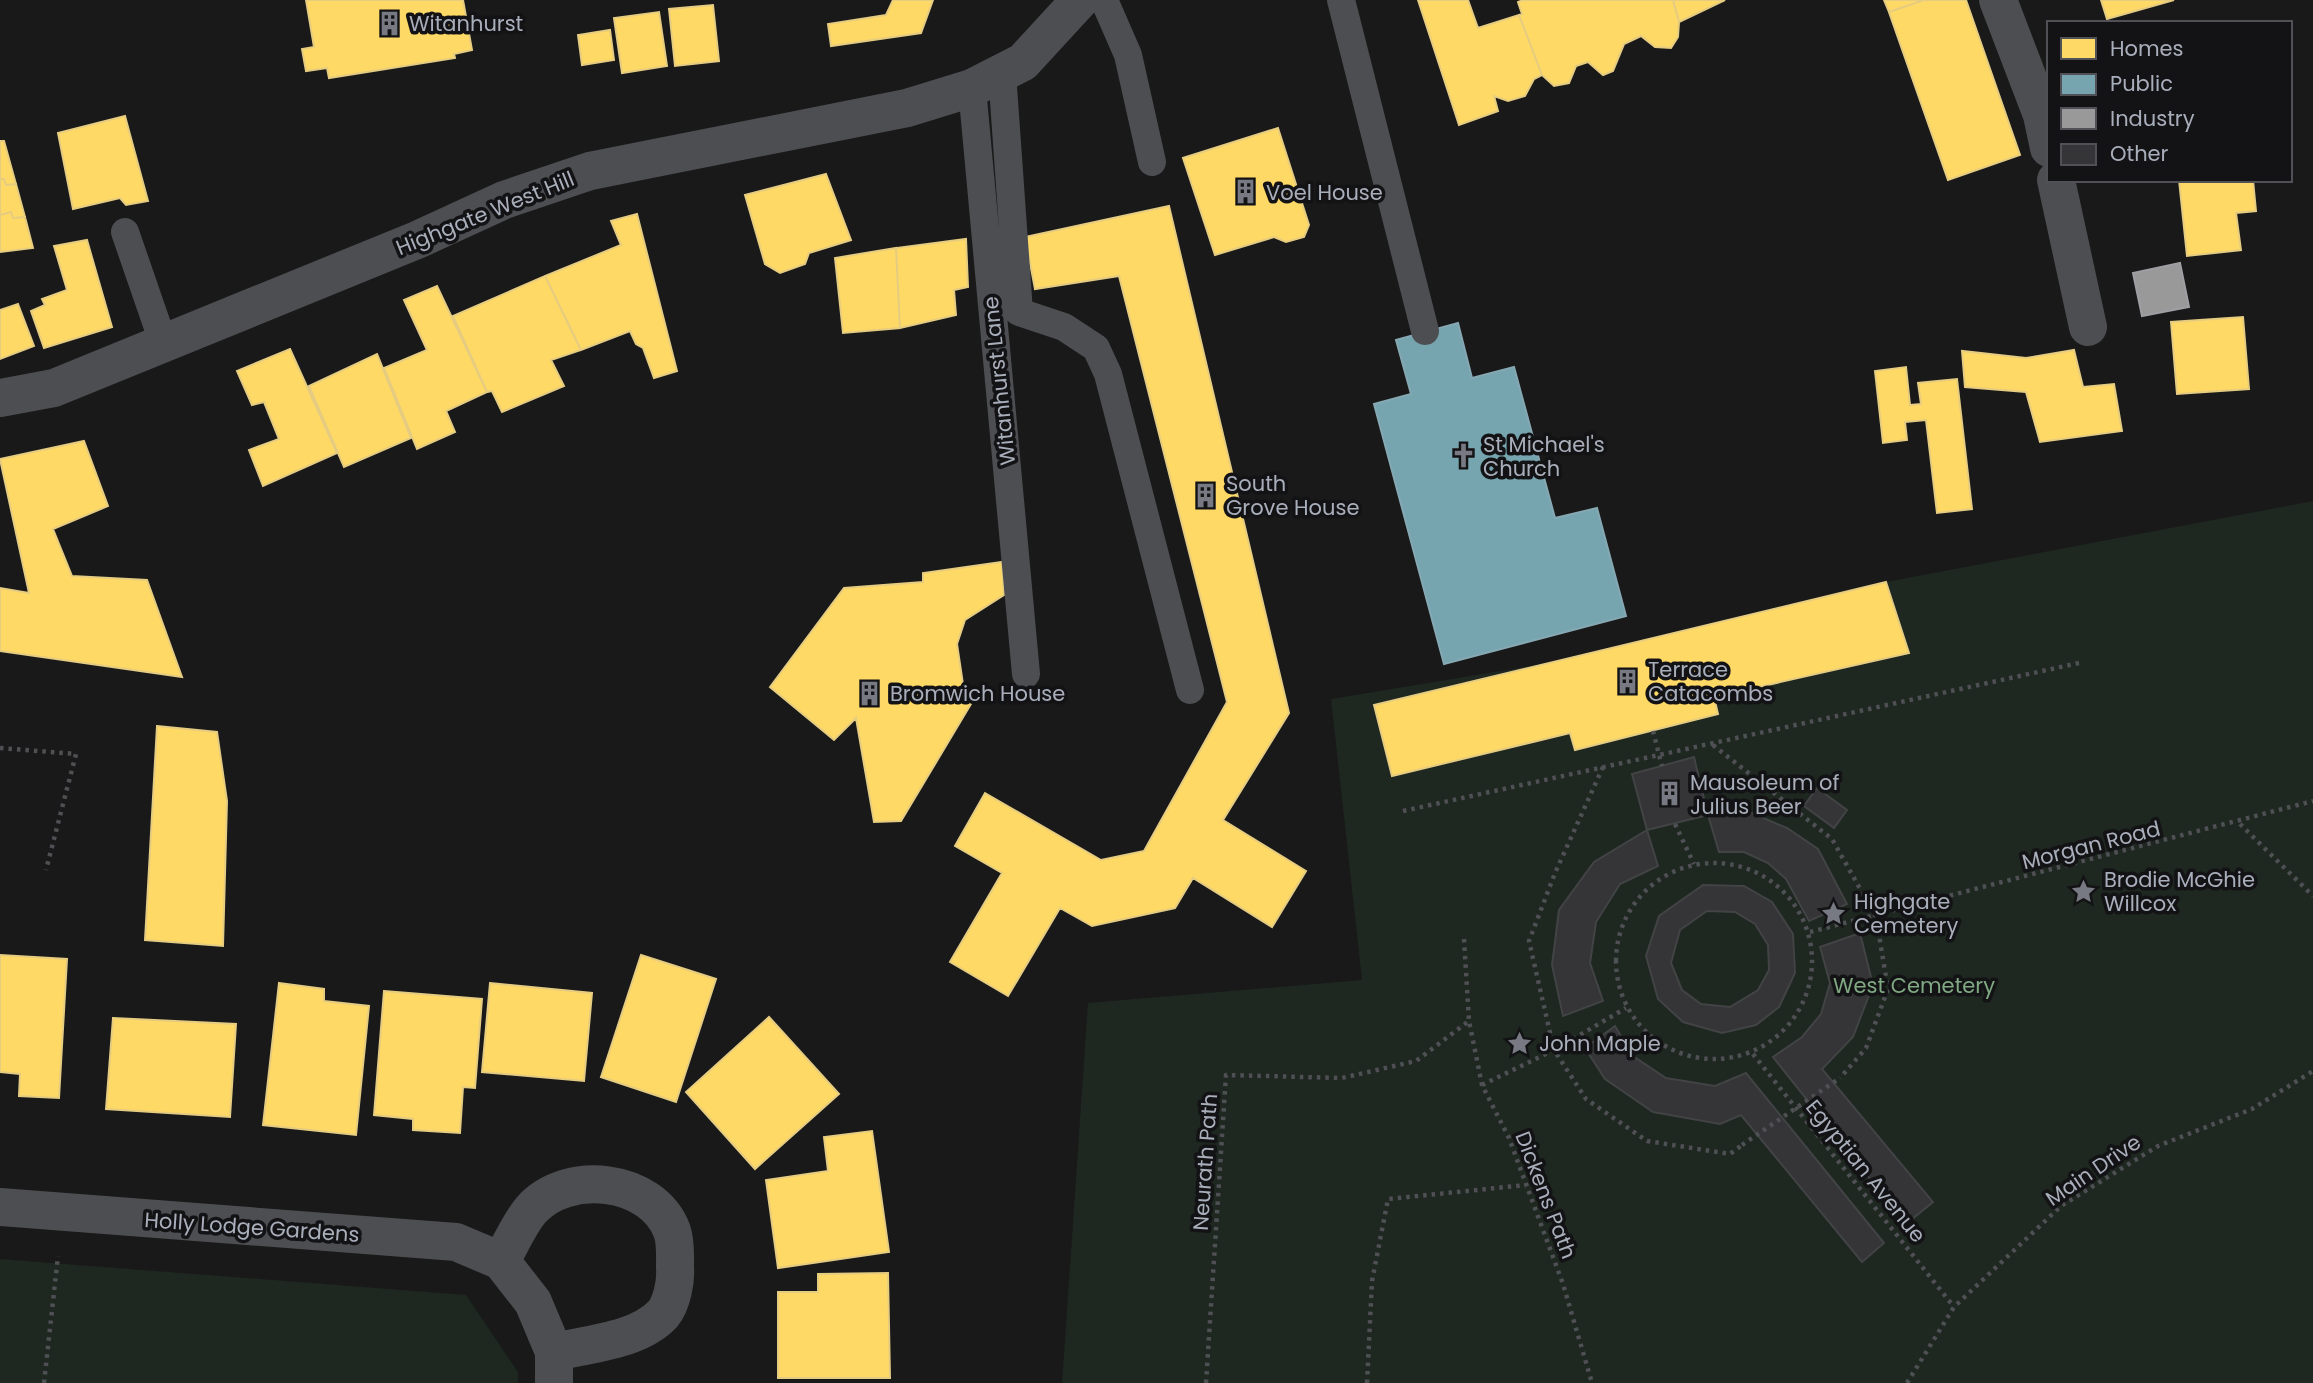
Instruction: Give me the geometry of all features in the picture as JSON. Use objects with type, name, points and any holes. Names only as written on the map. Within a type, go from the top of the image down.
[{"type":"street","name":"Highgate West Hill","points":[[0,398],[54,388],[164,345],[504,200],[590,171],[907,108],[987,80],[1023,62],[1080,0]]},
{"type":"street","points":[[1998,0],[2042,115],[2047,139]]},
{"type":"street","points":[[2056,182],[2088,327]]},
{"type":"street","name":"Holly Lodge Gardens","points":[[0,1207],[456,1242],[501,1261],[533,1302],[554,1368],[639,1332],[664,1313],[676,1281],[672,1231],[660,1213],[642,1196],[620,1187],[591,1183],[546,1197],[531,1210],[501,1261]]},
{"type":"lane","points":[[1104,0],[1128,55],[1152,162]]},
{"type":"lane","points":[[1341,0],[1424,331]]},
{"type":"lane","name":"Witanhurst Lane","points":[[987,80],[1026,674]]},
{"type":"lane","points":[[987,80],[1018,312],[1064,327],[1096,348],[1108,374],[1190,690]]},
{"type":"lane","points":[[125,232],[164,345]]},
{"type":"path","points":[[1403,811],[2080,663]]},
{"type":"path","points":[[1653,730],[1662,766]]},
{"type":"path","points":[[1603,766],[1555,873],[1530,941],[1554,1050],[1586,1099],[1647,1141],[1730,1154],[1840,1078],[1866,1048],[1888,989],[1876,917],[1832,839],[1713,745]]},
{"type":"path","points":[[0,748],[76,754],[46,870]]},
{"type":"path","name":"Morgan Road","points":[[1810,932],[2313,802]]},
{"type":"path","points":[[2239,823],[2313,896]]},
{"type":"path","points":[[1675,824],[1694,864]]},
{"type":"path","points":[[1694,864],[1743,865],[1785,890],[1810,932],[1813,981],[1808,992],[1792,1025],[1753,1054],[1705,1061],[1659,1044],[1626,1008],[1615,963],[1624,919],[1652,883],[1694,864]]},
{"type":"path","name":"Dickens Path","points":[[1464,939],[1469,1021],[1482,1085],[1508,1138],[1563,1284],[1592,1383]]},
{"type":"path","points":[[1482,1085],[1554,1050],[1626,1008]]},
{"type":"path","name":"Neurath Path","points":[[1206,1383],[1226,1075],[1342,1079],[1416,1061],[1469,1021]]},
{"type":"path","name":"Egyptian Avenue","points":[[1753,1054],[1954,1307]]},
{"type":"path","name":"Main Drive","points":[[1907,1383],[1954,1307],[2061,1206],[2158,1146],[2252,1109],[2313,1071]]},
{"type":"path","points":[[1367,1383],[1372,1281],[1388,1199],[1526,1185]]},
{"type":"path","points":[[44,1383],[62,1213]]},
{"type":"green space","name":"Highgate Cemetery","points":[[2313,501],[2313,1383],[1062,1383],[1088,1003],[1362,980],[1331,699],[1537,665],[1886,582]]},
{"type":"green space","points":[[0,1259],[466,1295],[518,1372],[518,1383],[0,1383]]},
{"type":"building: Homes","name":"Witanhurst","points":[[306,0],[463,0],[472,50],[454,54],[455,58],[329,78],[327,68],[306,71],[302,49],[314,47]]},
{"type":"building: Homes","points":[[893,0],[933,0],[921,33],[831,46],[828,24],[886,15]]},
{"type":"building: Homes","points":[[1418,0],[1468,0],[1478,28],[1519,15],[1542,75],[1534,79],[1525,96],[1508,101],[1494,96],[1498,111],[1459,125]]},
{"type":"building: Homes","points":[[1673,0],[1679,22],[1678,37],[1671,48],[1655,47],[1641,36],[1624,44],[1613,71],[1603,75],[1588,62],[1576,66],[1569,83],[1554,86],[1542,75],[1519,15],[1522,14],[1518,2]]},
{"type":"building: Homes","points":[[1673,0],[1725,0],[1679,22]]},
{"type":"building: Homes","points":[[1884,0],[1924,0],[1889,12]]},
{"type":"building: Homes","points":[[1924,0],[1966,0],[2020,155],[1948,180],[1889,12]]},
{"type":"building: Homes","points":[[2101,0],[2174,0],[2107,19]]},
{"type":"building: Homes","points":[[713,5],[719,61],[675,66],[669,9]]},
{"type":"building: Homes","points":[[659,12],[667,66],[622,73],[614,18]]},
{"type":"building: Homes","points":[[610,30],[614,60],[582,65],[578,35]]},
{"type":"building: Homes","points":[[125,116],[148,201],[126,205],[120,198],[73,209],[58,133]]},
{"type":"building: Homes","name":"Voel House","points":[[1278,128],[1309,225],[1304,237],[1286,242],[1274,237],[1215,255],[1183,158]]},
{"type":"building: Homes","points":[[0,141],[4,141],[16,184],[6,185],[4,179],[0,179]]},
{"type":"building: Homes","points":[[826,174],[851,240],[809,253],[805,264],[780,273],[765,264],[745,195]]},
{"type":"building: Homes","points":[[0,179],[4,179],[6,185],[16,184],[25,217],[13,218],[11,212],[0,215]]},
{"type":"building: Homes","points":[[2179,182],[2253,182],[2256,211],[2236,213],[2241,250],[2187,256]]},
{"type":"building: Homes","name":"South Grove House","points":[[1169,206],[1289,713],[1223,820],[1306,871],[1272,927],[1193,878],[1175,908],[1092,926],[1060,908],[1008,996],[950,962],[1002,873],[955,846],[985,793],[1101,860],[1144,851],[1227,702],[1119,276],[1035,289],[1025,237]]},
{"type":"building: Homes","points":[[11,212],[13,218],[25,217],[33,248],[0,252],[0,215]]},
{"type":"building: Homes","points":[[637,214],[677,371],[654,378],[643,348],[636,344],[630,331],[581,350],[545,276],[621,245],[611,221]]},
{"type":"building: Homes","points":[[966,239],[968,287],[954,290],[956,315],[900,328],[896,248]]},
{"type":"building: Homes","points":[[87,240],[112,327],[44,348],[31,311],[45,305],[42,299],[67,290],[54,246]]},
{"type":"building: Homes","points":[[896,248],[900,328],[843,333],[835,258]]},
{"type":"building: Homes","points":[[545,276],[581,350],[551,360],[564,386],[502,412],[492,391],[487,392],[453,316]]},
{"type":"building: Homes","points":[[437,286],[487,392],[446,411],[455,432],[417,449],[384,368],[427,350],[404,300]]},
{"type":"building: Homes","points":[[18,304],[34,346],[0,359],[0,310]]},
{"type":"building: Homes","points":[[2243,317],[2249,389],[2177,394],[2171,322]]},
{"type":"building: Homes","points":[[290,349],[337,453],[263,486],[249,450],[279,439],[264,402],[252,405],[237,371]]},
{"type":"building: Homes","points":[[2074,350],[2083,387],[2114,384],[2122,431],[2040,442],[2026,392],[1965,387],[1962,351],[2026,358]]},
{"type":"building: Homes","points":[[377,354],[411,438],[344,467],[309,386]]},
{"type":"building: Homes","points":[[1906,367],[1910,405],[1921,404],[1918,383],[1957,379],[1972,509],[1937,513],[1926,420],[1905,422],[1907,440],[1883,443],[1875,371]]},
{"type":"building: Homes","points":[[84,441],[108,506],[53,529],[72,576],[147,580],[182,677],[0,651],[0,588],[29,593],[0,459]]},
{"type":"building: Homes","name":"Bromwich House","points":[[1002,562],[1004,595],[965,620],[957,644],[965,698],[971,704],[901,821],[874,822],[856,718],[834,740],[770,687],[844,588],[923,582],[923,573]]},
{"type":"building: Homes","name":"Terrace Catacombs","points":[[1886,582],[1909,653],[1714,697],[1718,714],[1575,750],[1570,733],[1392,776],[1374,705]]},
{"type":"building: Homes","points":[[157,726],[217,732],[227,801],[223,946],[145,940]]},
{"type":"building: Homes","points":[[0,955],[67,959],[59,1098],[19,1096],[20,1074],[0,1072]]},
{"type":"building: Homes","points":[[641,955],[716,979],[676,1102],[601,1077]]},
{"type":"building: Homes","points":[[279,983],[324,989],[324,1001],[369,1006],[356,1135],[263,1125]]},
{"type":"building: Homes","points":[[490,983],[592,993],[584,1081],[482,1072]]},
{"type":"building: Homes","points":[[384,991],[482,999],[475,1088],[463,1087],[460,1133],[413,1130],[413,1119],[374,1115]]},
{"type":"building: Homes","points":[[769,1017],[839,1094],[755,1169],[686,1092]]},
{"type":"building: Homes","points":[[113,1018],[236,1024],[230,1117],[106,1109]]},
{"type":"building: Homes","points":[[872,1131],[889,1252],[778,1268],[766,1180],[828,1171],[824,1137]]},
{"type":"building: Homes","points":[[888,1273],[890,1378],[778,1378],[778,1292],[818,1292],[818,1274]]},
{"type":"building: Public","name":"St Michael's Church","points":[[1458,323],[1472,378],[1514,367],[1555,518],[1597,508],[1626,616],[1444,664],[1374,404],[1411,394],[1396,340]]},
{"type":"building: Industry","points":[[2180,263],[2189,307],[2142,316],[2133,273]]},
{"type":"building: Other","name":"Mausoleum of Julius Beer","points":[[1694,757],[1708,815],[1647,830],[1632,774]]},
{"type":"building: Other","points":[[1817,788],[1847,810],[1834,828],[1804,806]]},
{"type":"building: Other","points":[[1749,812],[1787,828],[1818,849],[1847,904],[1809,921],[1786,879],[1768,863],[1744,852],[1719,852],[1708,815]]},
{"type":"building: Other","points":[[1647,830],[1658,866],[1620,884],[1596,922],[1590,963],[1603,1001],[1563,1016],[1552,965],[1559,910],[1594,862]]},
{"type":"building: Other","points":[[1703,885],[1744,886],[1772,902],[1793,934],[1795,973],[1779,1007],[1756,1025],[1722,1033],[1683,1022],[1658,999],[1646,956],[1659,916]],"holes":[[[1707,911],[1735,912],[1755,924],[1768,945],[1769,970],[1758,990],[1730,1007],[1701,1004],[1682,990],[1671,963],[1680,930]]]},
{"type":"building: Other","points":[[1860,933],[1873,985],[1853,1037],[1822,1069],[1933,1202],[1906,1224],[1773,1057],[1802,1037],[1821,1014],[1830,983],[1820,947]]},
{"type":"building: Other","points":[[1615,1026],[1633,1056],[1666,1078],[1715,1086],[1746,1073],[1884,1243],[1862,1262],[1741,1115],[1720,1124],[1653,1112],[1605,1079],[1585,1048]]},
{"type":"place","name":"Witanhurst","points":[[389,23]]},
{"type":"place","name":"Voel House","points":[[1246,192]]},
{"type":"place","name":"St Michael's Church","points":[[1463,456]]},
{"type":"place","name":"South Grove House","points":[[1206,495]]},
{"type":"place","name":"Terrace Catacombs","points":[[1628,681]]},
{"type":"place","name":"Bromwich House","points":[[870,693]]},
{"type":"place","name":"Mausoleum of Julius Beer","points":[[1670,794]]},
{"type":"place","name":"Brodie McGhie Willcox","points":[[2084,891]]},
{"type":"place","name":"Highgate Cemetery","points":[[1834,913]]},
{"type":"place","name":"John Maple","points":[[1519,1043]]},
{"type":"park label","name":"West Cemetery","points":[[1914,985]]}]
